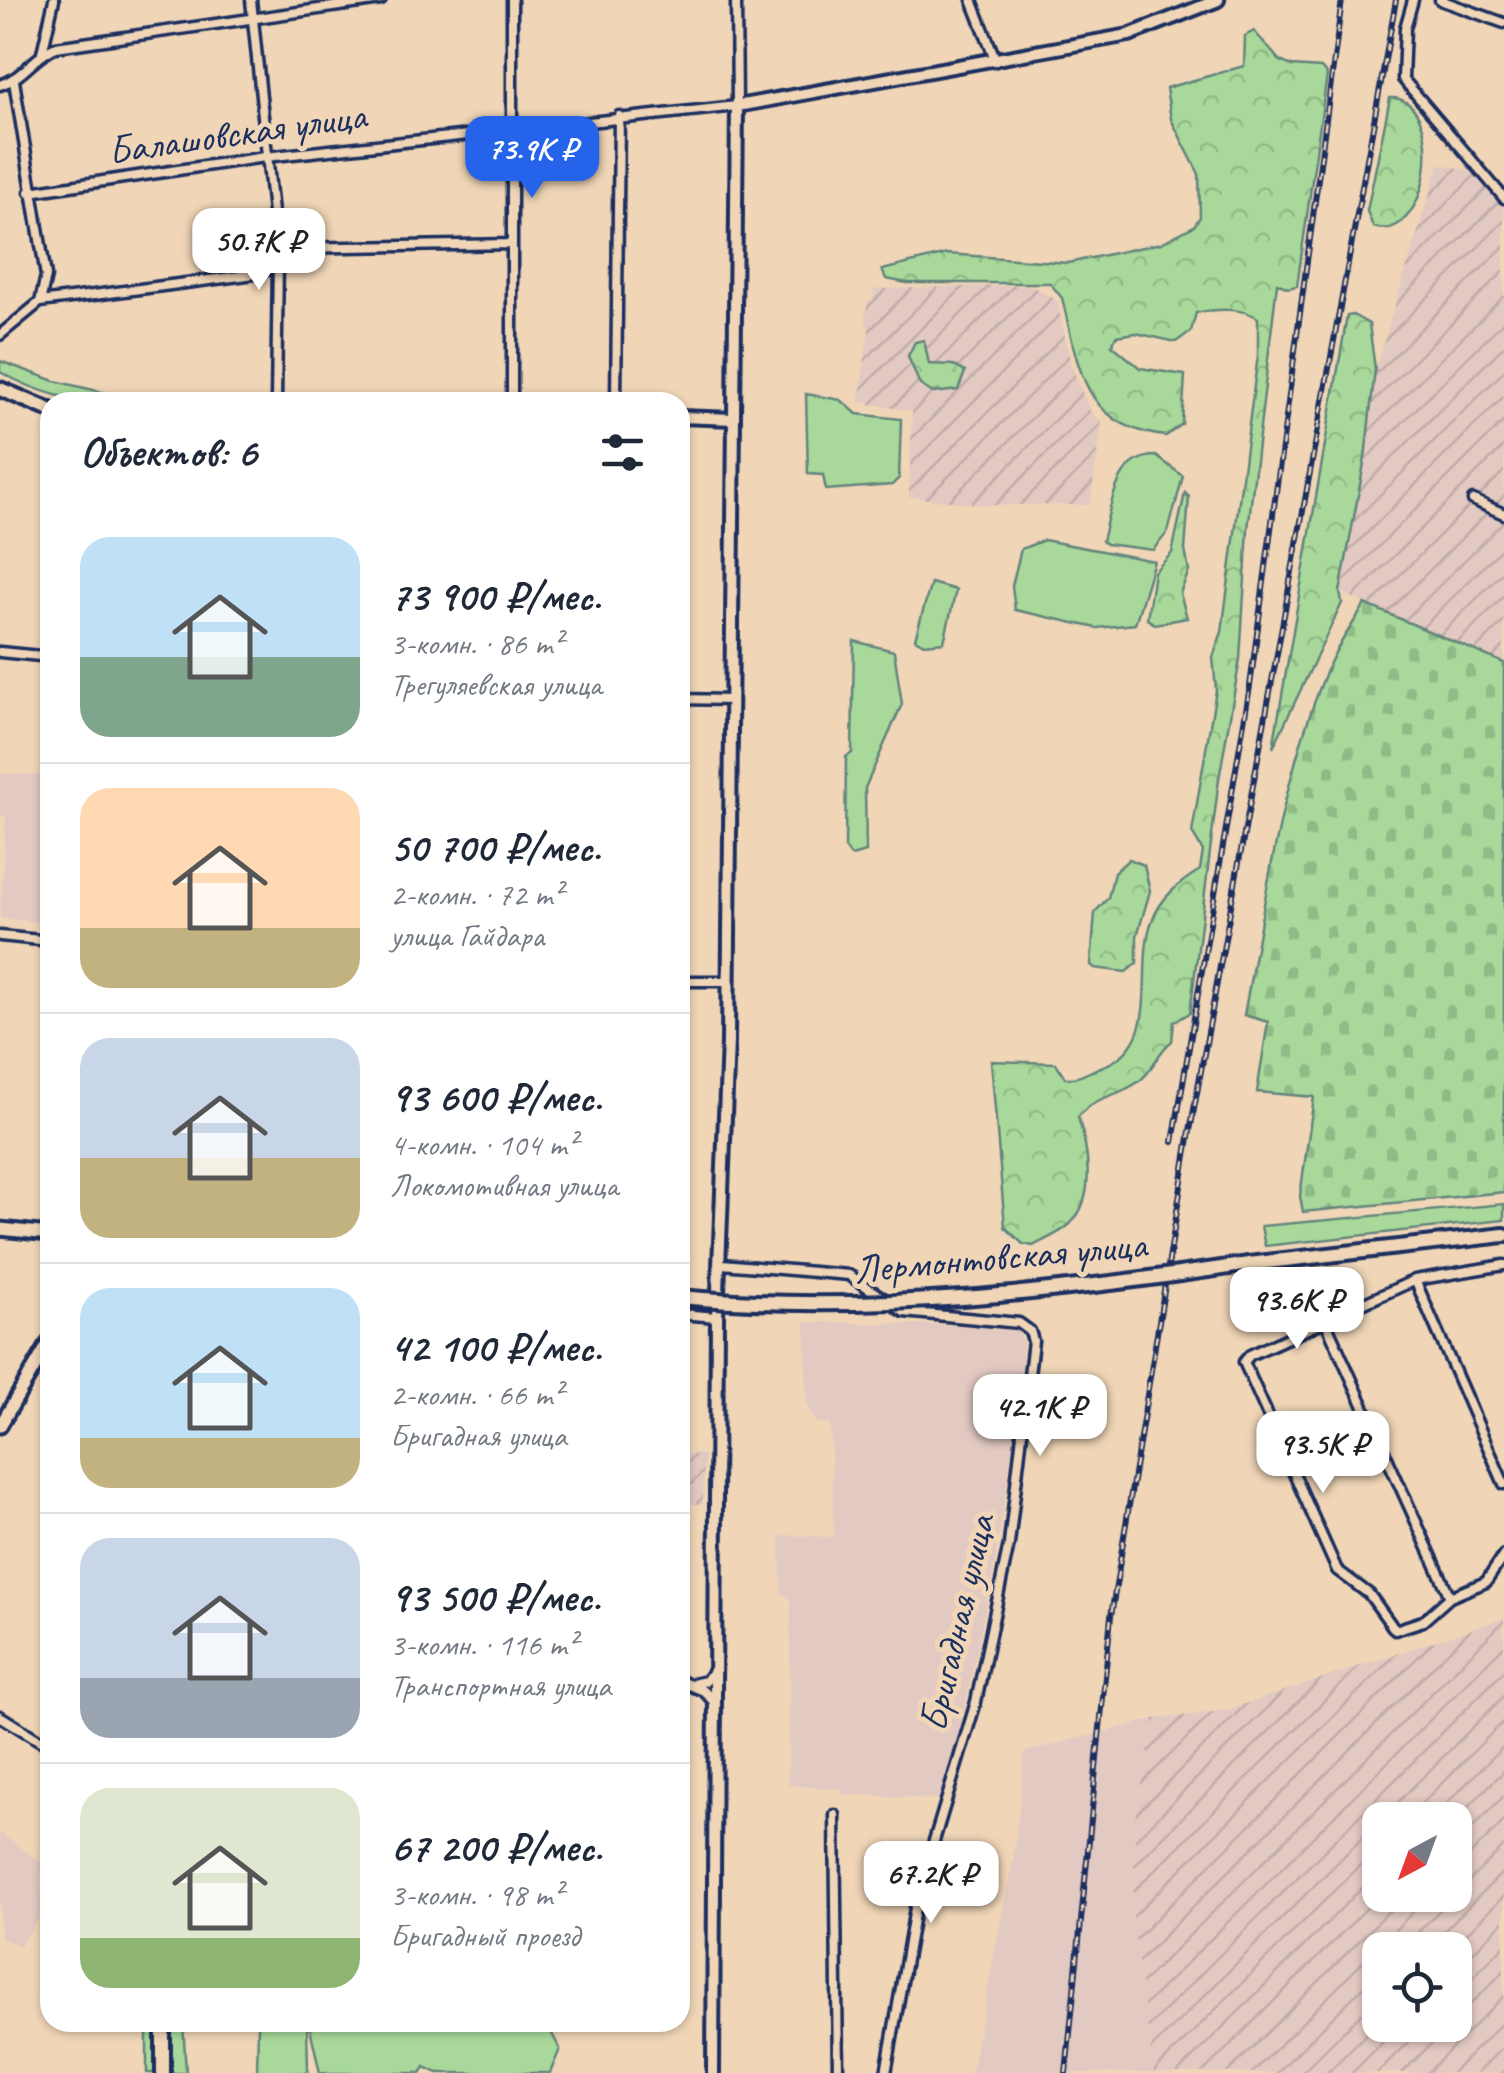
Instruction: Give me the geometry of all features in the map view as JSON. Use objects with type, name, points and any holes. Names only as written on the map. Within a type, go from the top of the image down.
[{"type":"main road","points":[[0,389],[40,406]]},
{"type":"main road","points":[[0,1229],[40,1233]]},
{"type":"main road","name":"Лермонтовская улица","points":[[690,1298],[806,1304],[873,1302],[1064,1286],[1504,1235]]},
{"type":"main road","points":[[0,1426],[40,1358]]},
{"type":"main road","points":[[162,2073],[163,2032]]},
{"type":"street","points":[[0,85],[14,81],[42,53],[54,0]]},
{"type":"street","points":[[251,0],[278,261],[276,392]]},
{"type":"street","points":[[42,53],[155,30],[381,0]]},
{"type":"street","points":[[512,0],[512,392]]},
{"type":"street","points":[[713,2073],[716,1317],[722,1264],[728,980],[736,0]]},
{"type":"street","points":[[972,0],[996,60]]},
{"type":"street","name":"Балашовская улица","points":[[30,192],[265,156],[737,106],[1129,35],[1218,0]]},
{"type":"street","points":[[1413,0],[1405,28],[1403,79],[1504,198]]},
{"type":"street","points":[[1440,0],[1504,23]]},
{"type":"street","points":[[14,81],[46,276],[40,302]]},
{"type":"street","points":[[616,392],[619,116]]},
{"type":"street","points":[[0,335],[40,302],[255,274],[292,248],[512,244]]},
{"type":"street","points":[[690,417],[734,419]]},
{"type":"street","points":[[1473,500],[1504,514]]},
{"type":"street","points":[[0,652],[40,656]]},
{"type":"street","points":[[690,698],[730,700]]},
{"type":"street","points":[[0,936],[40,940]]},
{"type":"street","points":[[690,981],[728,980]]},
{"type":"street","name":"Бригадная улица","points":[[722,1264],[849,1275],[892,1308],[1019,1323],[1030,1331],[1034,1341],[1009,1544],[976,1702],[918,1897],[886,2073]]},
{"type":"street","points":[[1504,1265],[1415,1280],[1324,1318],[1250,1355],[1244,1362],[1337,1570],[1369,1594],[1395,1630],[1423,1620],[1450,1597],[1486,1582],[1504,1555]]},
{"type":"street","points":[[1415,1280],[1504,1484]]},
{"type":"street","points":[[690,1315],[716,1317]]},
{"type":"street","points":[[1324,1318],[1450,1597]]},
{"type":"street","points":[[692,1684],[706,1681],[716,1667]]},
{"type":"street","points":[[692,1684],[716,1705]]},
{"type":"street","points":[[0,1716],[40,1740]]},
{"type":"street","points":[[835,1815],[838,2073]]},
{"type":"shaded area","points":[[1439,164],[1470,170],[1504,207],[1504,663],[1340,592],[1365,458],[1375,369]]},
{"type":"shaded area","points":[[1030,285],[1057,300],[1071,365],[1091,413],[1102,422],[1090,505],[986,505],[909,497],[912,411],[859,402],[869,329],[865,318],[874,289]]},
{"type":"shaded area","points":[[0,774],[40,775],[40,922],[0,918],[6,817],[0,816]]},
{"type":"shaded area","points":[[805,1322],[952,1325],[1018,1331],[1023,1341],[1019,1406],[995,1561],[961,1727],[940,1799],[841,1794],[841,1789],[788,1785],[791,1600],[781,1592],[780,1535],[834,1537],[830,1424],[817,1423],[807,1407]]},
{"type":"shaded area","points":[[690,1454],[704,1455],[703,1504],[690,1503]]},
{"type":"shaded area","points":[[1504,1618],[1504,2073],[1154,2073],[1133,1927],[1135,1818],[1154,1719],[1224,1711]]},
{"type":"shaded area","points":[[1154,1719],[1135,1818],[1133,1927],[1154,2073],[971,2073],[1013,1860],[1025,1752]]},
{"type":"shaded area","points":[[0,1833],[40,1861],[40,1917],[20,1945],[0,1938]]},
{"type":"green space","points":[[1254,31],[1280,61],[1321,68],[1327,75],[1297,286],[1288,288],[1277,283],[1248,529],[1240,659],[1219,779],[1190,1013],[1174,1022],[1172,1041],[1143,1078],[1091,1104],[1078,1117],[1087,1158],[1084,1202],[1069,1225],[1033,1246],[1023,1244],[1005,1227],[991,1061],[1056,1063],[1065,1078],[1071,1078],[1121,1056],[1141,1024],[1152,921],[1172,891],[1200,870],[1203,851],[1192,833],[1216,690],[1213,657],[1222,632],[1258,355],[1258,318],[1236,311],[1196,313],[1191,331],[1176,342],[1136,333],[1116,336],[1112,345],[1140,368],[1185,375],[1182,424],[1166,436],[1138,430],[1101,407],[1080,370],[1062,298],[1050,283],[907,283],[886,279],[882,270],[947,254],[1068,263],[1161,243],[1194,226],[1200,217],[1199,174],[1171,119],[1166,88],[1244,66],[1245,36]]},
{"type":"green space","points":[[1390,98],[1408,104],[1420,120],[1426,143],[1425,168],[1420,194],[1409,214],[1393,227],[1373,227],[1367,211]]},
{"type":"green space","points":[[1347,316],[1369,324],[1375,369],[1365,458],[1340,592],[1342,603],[1273,748]]},
{"type":"green space","points":[[924,340],[929,364],[953,365],[965,372],[958,390],[933,393],[920,385],[908,356],[915,342]]},
{"type":"green space","points":[[0,361],[55,381],[102,392],[45,392],[0,372]]},
{"type":"green space","points":[[806,394],[841,400],[857,414],[901,419],[899,478],[892,485],[826,490],[823,475],[808,474]]},
{"type":"green space","points":[[1156,456],[1183,476],[1168,532],[1153,550],[1106,544],[1102,541],[1108,514],[1123,474],[1142,458]]},
{"type":"green space","points":[[1185,493],[1189,497],[1185,550],[1189,571],[1180,593],[1187,618],[1155,624],[1147,619],[1154,572],[1172,553]]},
{"type":"green space","points":[[1044,540],[1154,561],[1135,624],[1097,628],[1015,610],[1012,586],[1021,549]]},
{"type":"green space","points":[[931,583],[956,590],[944,642],[924,644],[915,639]]},
{"type":"green space","points":[[1365,604],[1504,663],[1504,1192],[1303,1212],[1300,1196],[1314,1097],[1257,1092],[1268,1022],[1244,1015],[1277,836],[1299,748],[1330,663]]},
{"type":"green space","points":[[854,641],[894,651],[902,704],[865,788],[866,852],[851,856],[845,848],[846,757],[852,753]]},
{"type":"green space","points":[[1129,859],[1144,865],[1150,891],[1137,936],[1137,963],[1126,972],[1095,968],[1091,965],[1095,912],[1108,898],[1114,873]]},
{"type":"green space","points":[[1504,1204],[1504,1220],[1265,1246],[1261,1226]]},
{"type":"green space","points":[[147,2032],[156,2032],[155,2073],[147,2073]]},
{"type":"green space","points":[[171,2032],[184,2032],[186,2073],[170,2073]]},
{"type":"green space","points":[[258,2032],[307,2032],[308,2073],[257,2073]]},
{"type":"green space","points":[[311,2032],[551,2032],[560,2049],[550,2073],[438,2073],[425,2067],[421,2073],[320,2073]]},
{"type":"railway","points":[[1173,1142],[1250,686],[1342,0]]},
{"type":"railway","points":[[1066,2073],[1111,1616],[1190,1131],[1396,0]]}]
